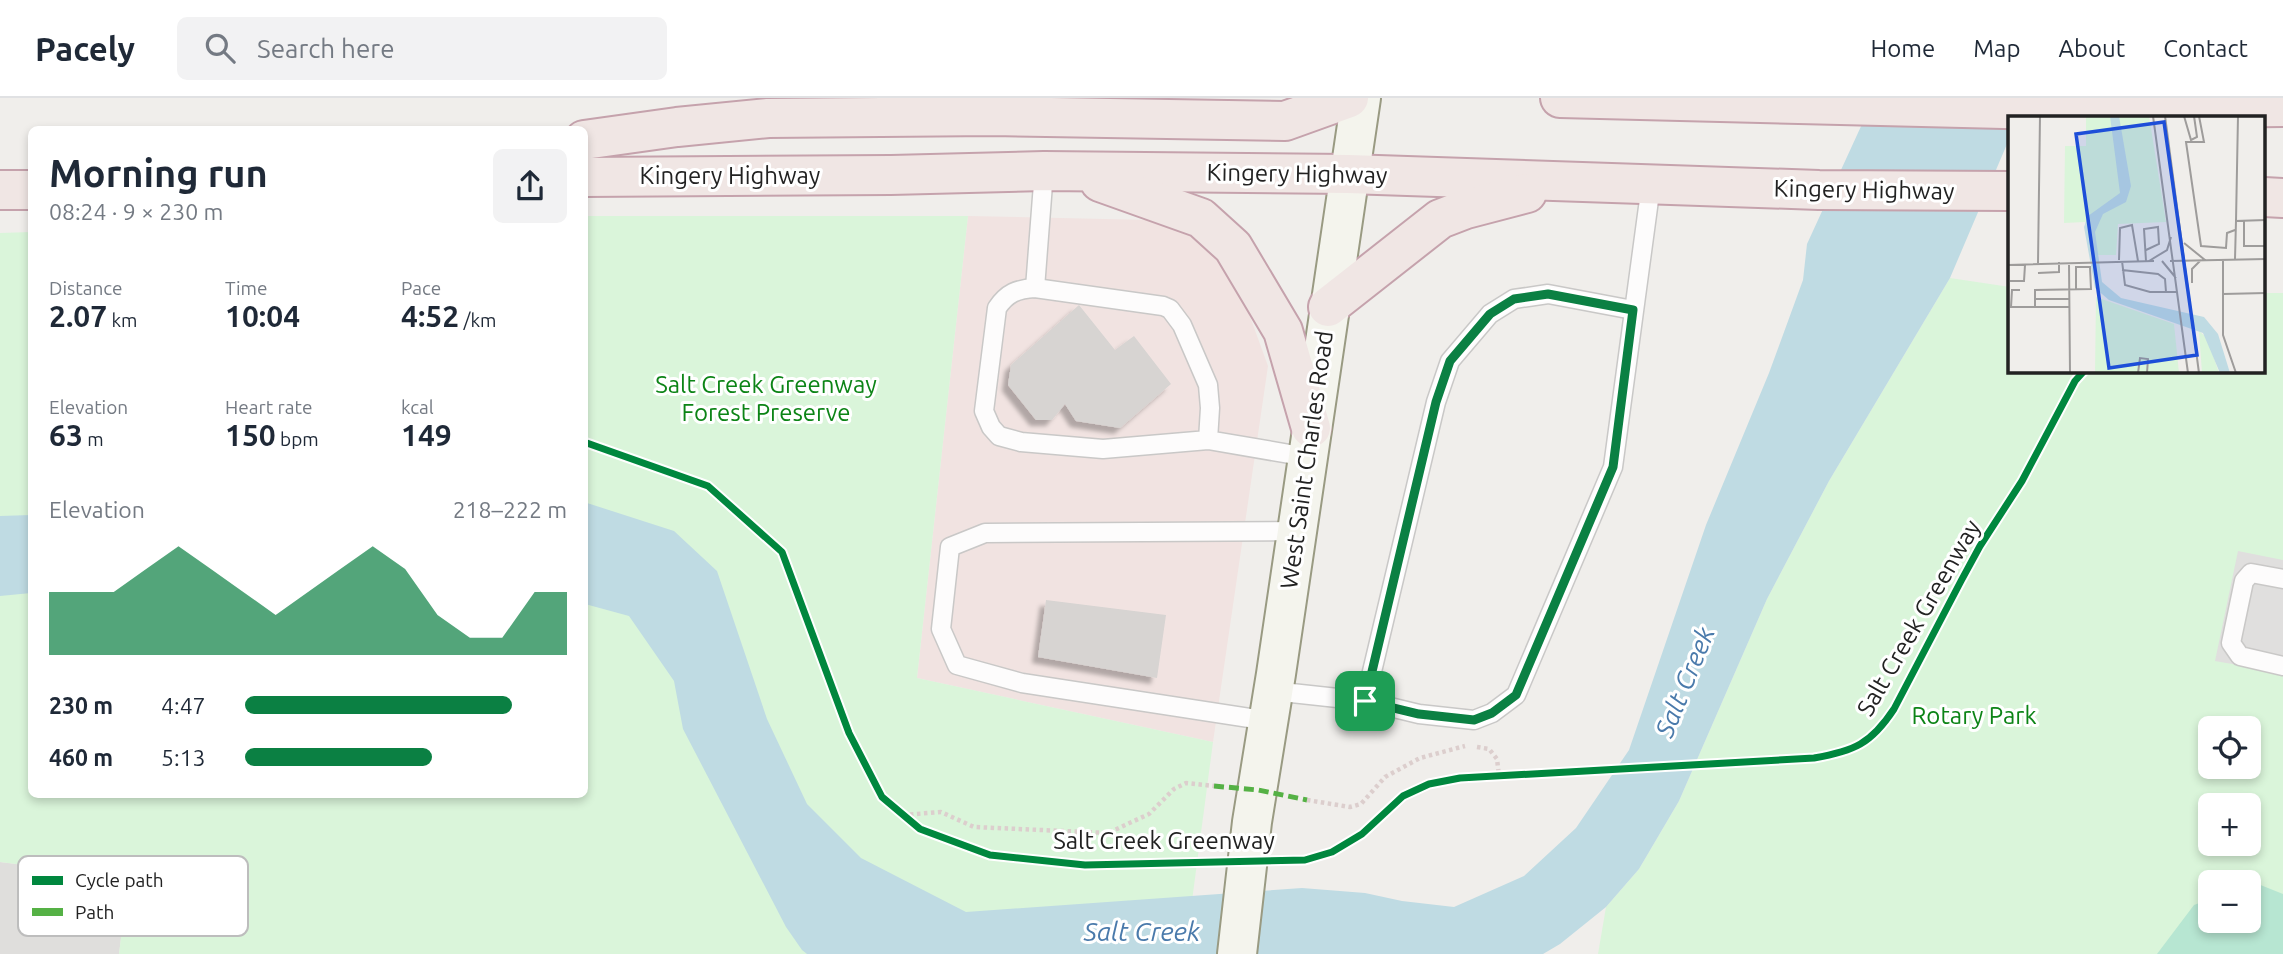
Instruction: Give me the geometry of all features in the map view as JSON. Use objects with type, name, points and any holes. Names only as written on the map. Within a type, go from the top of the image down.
[{"type":"highway","points":[[588,139],[768,118],[993,116],[1285,121],[1349,98]]},
{"type":"highway","points":[[1560,98],[2042,110],[2283,107]]},
{"type":"highway","points":[[1058,171],[1201,218],[1233,247],[1283,331],[1309,443]]},
{"type":"highway","name":"Kingery Highway","points":[[588,177],[1058,171],[1348,174],[1651,186],[2007,191]]},
{"type":"highway","points":[[1328,307],[1440,219],[1466,209],[1566,183]]},
{"type":"highway","points":[[0,190],[28,190]]},
{"type":"main road","name":"West Saint Charles Road","points":[[1237,954],[1252,822],[1361,98]]},
{"type":"lane","points":[[1035,289],[1058,171]]},
{"type":"lane","points":[[1297,531],[985,533],[950,547],[941,629],[957,664],[1022,683],[1271,706],[1365,701],[1419,714],[1474,720],[1492,713],[1516,695],[1613,467],[1651,186]]},
{"type":"lane","points":[[1208,440],[1208,385],[1182,325],[1170,309],[1035,289],[1012,293],[1004,298],[997,308],[984,411],[991,428],[999,436],[1021,442],[1103,449],[1208,440],[1309,443]]},
{"type":"lane","points":[[1365,701],[1436,402],[1450,361],[1490,314],[1514,299],[1548,294],[1633,310]]},
{"type":"lane","points":[[2283,579],[2251,573],[2244,581],[2231,643],[2240,656],[2283,666]]},
{"type":"path","points":[[1307,800],[1350,807],[1361,804],[1385,777],[1420,758],[1466,745],[1489,749],[1497,759],[1503,776],[1486,777]]},
{"type":"path","points":[[903,815],[941,813],[974,827],[1108,833],[1149,814],[1174,789],[1186,783],[1214,786]]},
{"type":"path","points":[[892,806],[911,822]]},
{"type":"shaded area","points":[[968,216],[1150,220],[1199,232],[1229,270],[1248,311],[1268,366],[1213,742],[917,678]]},
{"type":"shaded area","points":[[2238,551],[2283,560],[2283,673],[2215,661]]},
{"type":"shaded area","points":[[0,862],[18,864],[18,936],[121,936],[119,954],[0,954]]},
{"type":"green space","name":"Salt Creek Greenway Forest Preserve","points":[[588,216],[968,216],[917,678],[1213,742],[1185,954],[119,954],[121,936],[248,936],[248,856],[18,856],[18,864],[0,862],[0,233],[28,232],[28,798],[588,798]]},
{"type":"green space","name":"Rotary Park","points":[[1950,278],[2008,287],[2008,373],[2266,373],[2266,293],[2283,293],[2283,954],[1598,954],[1606,907],[1639,869],[1679,801],[1767,599],[1829,481]]},
{"type":"green space","points":[[2261,885],[2283,894],[2283,954],[2157,954],[2194,905],[2198,904],[2198,933],[2261,933]]},
{"type":"water","name":"Salt Creek","points":[[1874,98],[2008,117],[2008,142],[1950,278],[1829,481],[1767,599],[1679,801],[1639,869],[1606,907],[1560,944],[1543,954],[807,954],[786,927],[683,729],[674,681],[629,616],[588,605],[588,503],[674,531],[717,571],[767,719],[807,804],[861,858],[966,912],[1302,888],[1365,893],[1402,901],[1454,907],[1524,876],[1576,828],[1629,750],[1706,525],[1769,373],[1803,280],[1807,244]]},
{"type":"water","points":[[28,515],[28,593],[0,596],[0,516]]},
{"type":"building","points":[[1079,305],[1115,350],[1134,336],[1171,384],[1120,428],[1076,421],[1065,404],[1052,420],[1036,420],[1008,385],[1011,365]]},
{"type":"building","points":[[1046,600],[1166,615],[1157,678],[1038,657]]},
{"type":"marked path","points":[[1214,786],[1258,790],[1307,800]]},
{"type":"cycle path","name":"Salt Creek Greenway","points":[[588,443],[708,486],[782,552],[849,733],[882,797],[920,829],[990,855],[1085,865],[1305,860],[1332,852],[1362,834],[1403,796],[1429,784],[1460,778],[1814,758],[1851,749],[1860,744],[1886,721],[1894,709],[1980,546],[2022,481],[2075,381],[2082,373]]},
{"type":"route","points":[[1548,294],[1633,310],[1613,467],[1516,695],[1492,713],[1474,720],[1419,714],[1365,701],[1436,402],[1450,361],[1490,314],[1514,299],[1548,294]]}]
